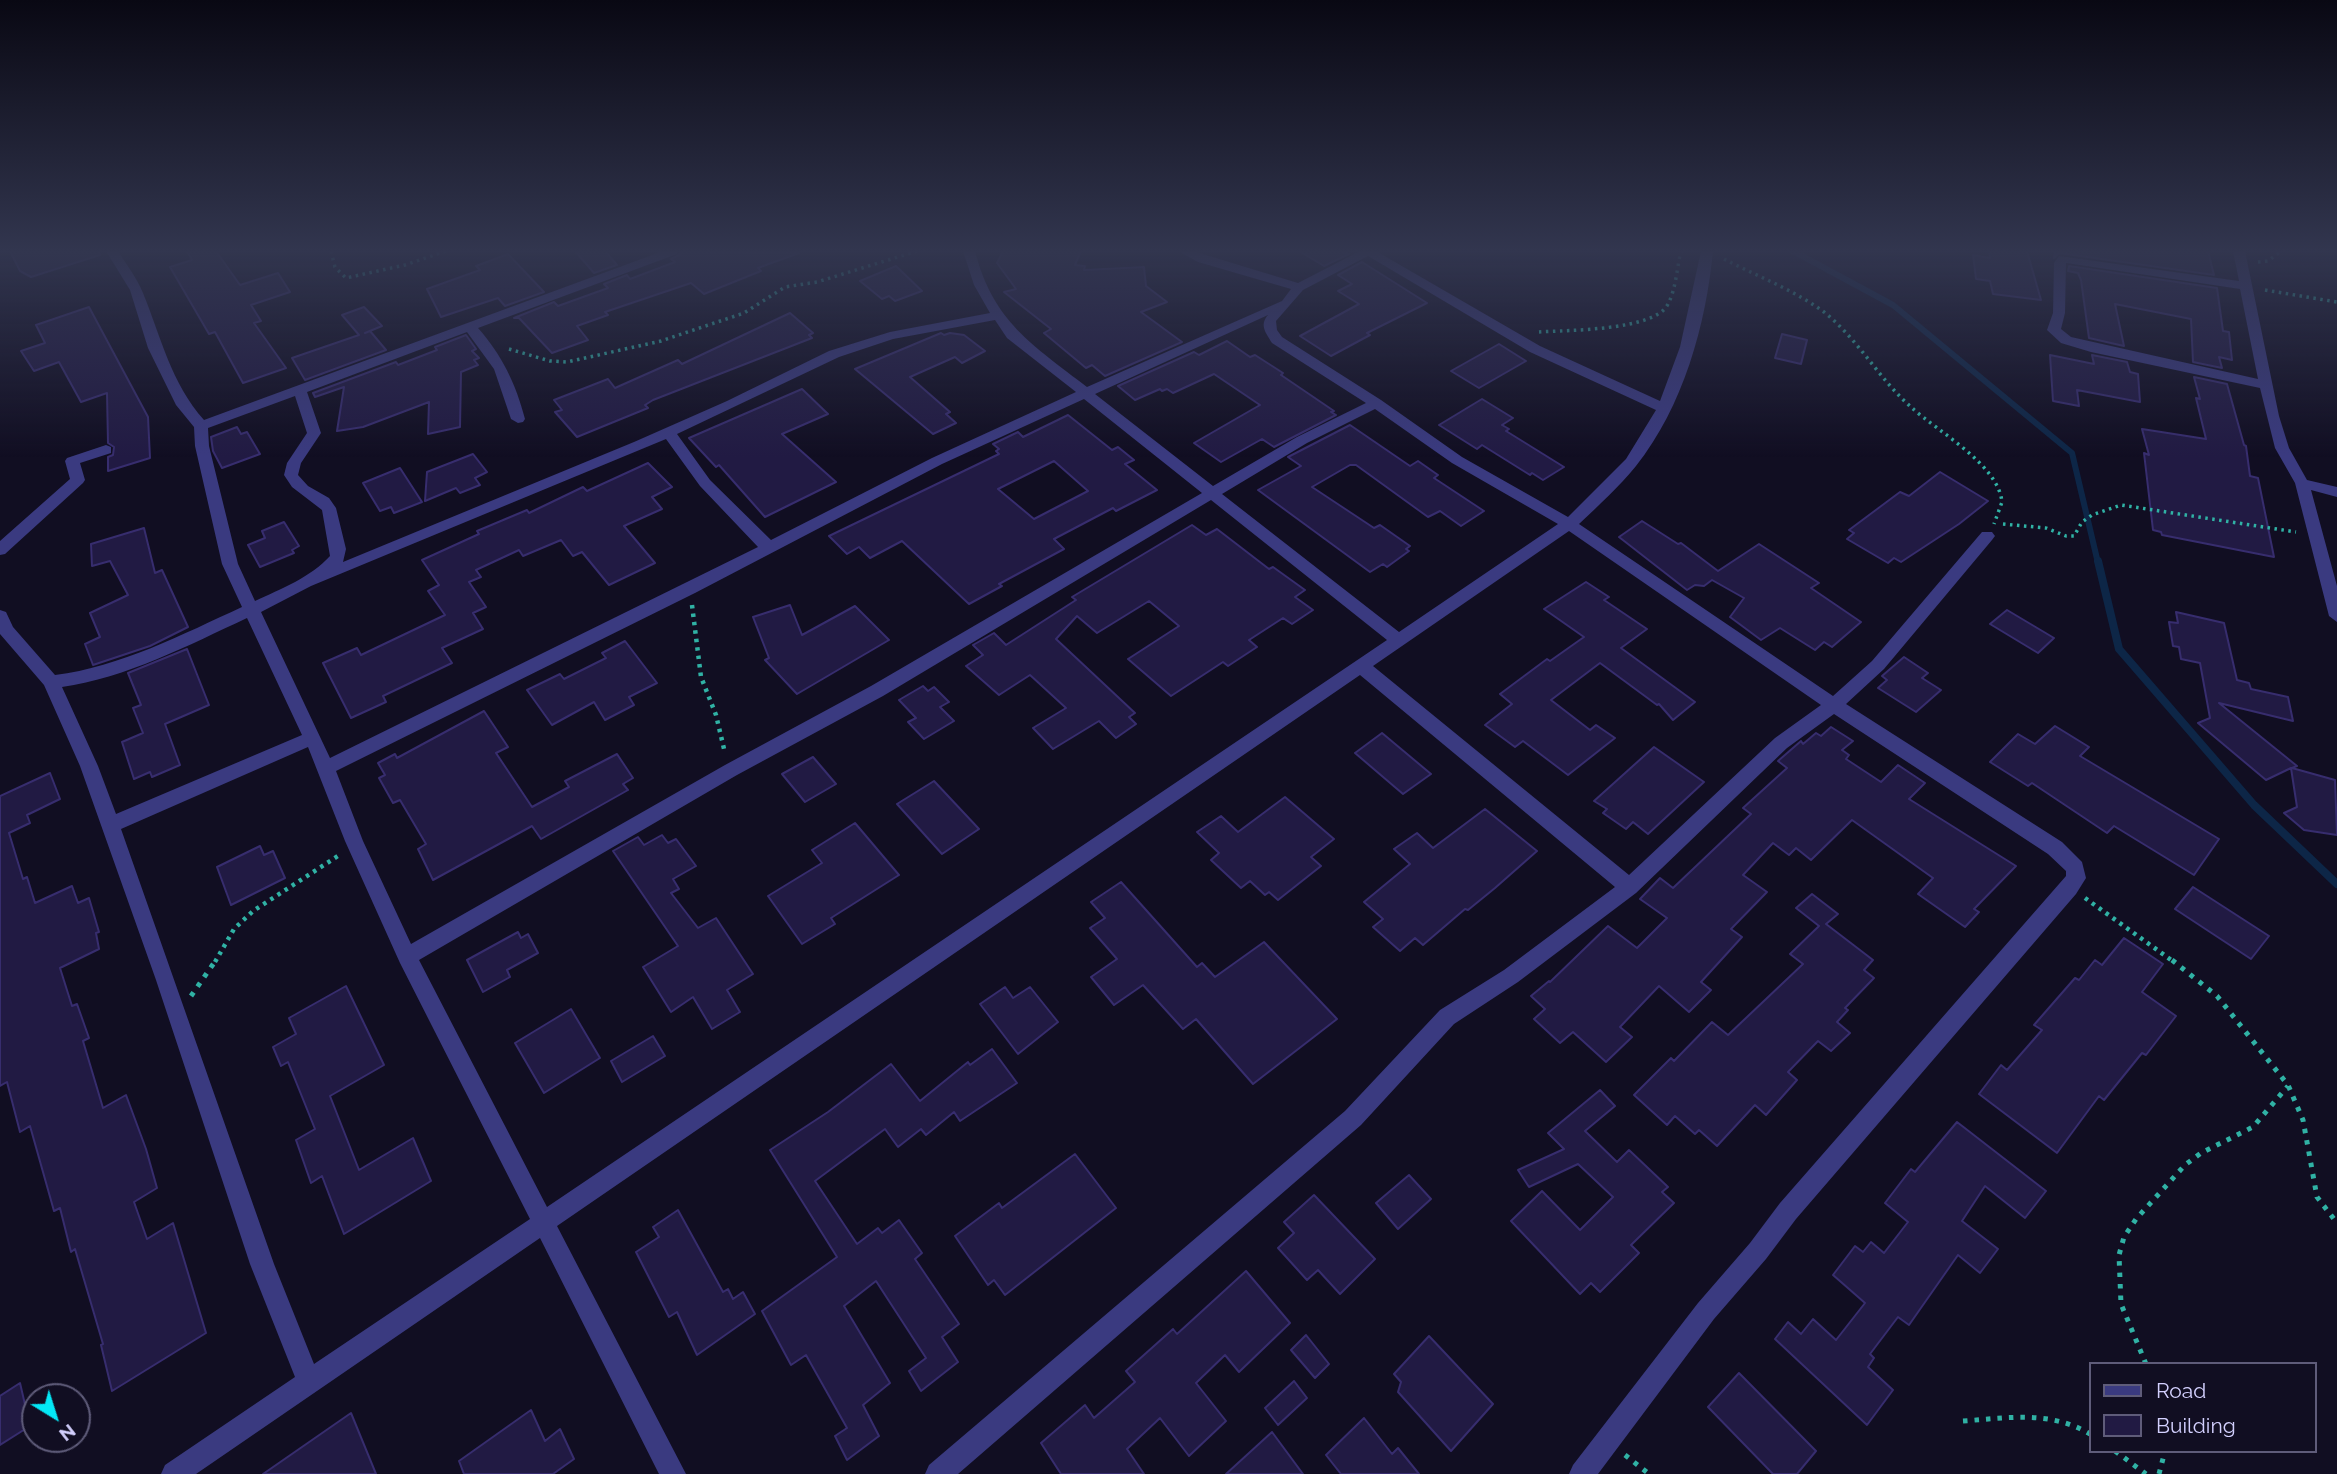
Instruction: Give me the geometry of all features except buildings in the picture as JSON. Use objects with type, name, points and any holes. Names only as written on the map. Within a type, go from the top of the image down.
[{"type":"street","points":[[147,320],[183,405],[201,426],[202,446],[230,564],[326,768],[354,841],[407,957],[673,1474]]},
{"type":"street","points":[[201,426],[489,320]]},
{"type":"street","points":[[51,682],[110,669],[668,432],[844,351],[890,336],[977,320]]},
{"type":"street","points":[[1000,320],[1012,335],[1084,394],[1399,641]]},
{"type":"street","points":[[326,768],[689,589],[937,461],[1239,320]]},
{"type":"street","points":[[1270,320],[1270,330],[1277,340],[1376,403],[1457,460],[1569,524],[1784,673],[2065,855],[2075,868],[2076,878],[2069,888],[1788,1211],[1758,1251],[1706,1311],[1582,1474]]},
{"type":"street","points":[[1485,320],[1564,363],[1663,408]]},
{"type":"street","points":[[174,1474],[1569,524],[1625,469],[1649,438],[1663,408],[1695,320]]},
{"type":"street","points":[[2057,320],[2054,330],[2066,340],[2095,349],[2265,385]]},
{"type":"street","points":[[2252,320],[2265,385],[2282,448],[2302,483],[2337,616]]},
{"type":"street","points":[[470,327],[491,350],[509,383],[518,419]]},
{"type":"street","points":[[299,389],[314,433],[311,442],[293,464],[291,475],[302,487],[322,498],[331,509],[338,557],[332,568],[312,581]]},
{"type":"street","points":[[407,957],[731,770],[877,691],[1302,440],[1376,403]]},
{"type":"street","points":[[668,432],[705,482],[768,547]]},
{"type":"street","points":[[0,550],[38,513],[78,480],[72,461],[106,450]]},
{"type":"street","points":[[2302,483],[2337,492]]},
{"type":"street","points":[[938,1474],[1353,1118],[1447,1017],[1511,976],[1629,887],[1781,743],[1835,704],[1878,664],[1991,530]]},
{"type":"street","points":[[2,627],[51,682],[89,766],[176,1010],[262,1264],[309,1382]]},
{"type":"street","points":[[1361,666],[1629,887]]},
{"type":"street","points":[[110,825],[312,738]]},
{"type":"path","points":[[491,350],[517,350],[550,361],[567,362],[661,341],[725,320]]},
{"type":"path","points":[[1512,336],[1623,326],[1641,320]]},
{"type":"path","points":[[1831,320],[1908,405],[1958,445],[1988,475],[2002,496],[2002,511],[1991,530]]},
{"type":"path","points":[[1991,530],[2046,528],[2066,536],[2074,536],[2082,523],[2092,515],[2121,505],[2317,534]]},
{"type":"path","points":[[689,589],[701,677],[716,715],[731,770]]},
{"type":"path","points":[[176,1010],[203,984],[223,943],[242,920],[314,875],[354,841]]},
{"type":"path","points":[[2069,888],[2153,945],[2217,996],[2288,1085],[2303,1119],[2317,1196],[2337,1223]]},
{"type":"path","points":[[2145,1362],[2122,1304],[2119,1255],[2124,1237],[2136,1219],[2185,1165],[2201,1153],[2253,1127],[2277,1102],[2288,1085]]},
{"type":"path","points":[[1963,1421],[2030,1415],[2079,1426],[2088,1433]]},
{"type":"path","points":[[1609,1441],[1649,1474]]},
{"type":"path","points":[[2118,1453],[2146,1474]]},
{"type":"path","points":[[2159,1474],[2164,1453]]},
{"type":"waterway","points":[[1911,320],[2072,453],[2098,563]]},
{"type":"waterway","points":[[2098,561],[2119,649],[2254,805],[2337,884]]}]
